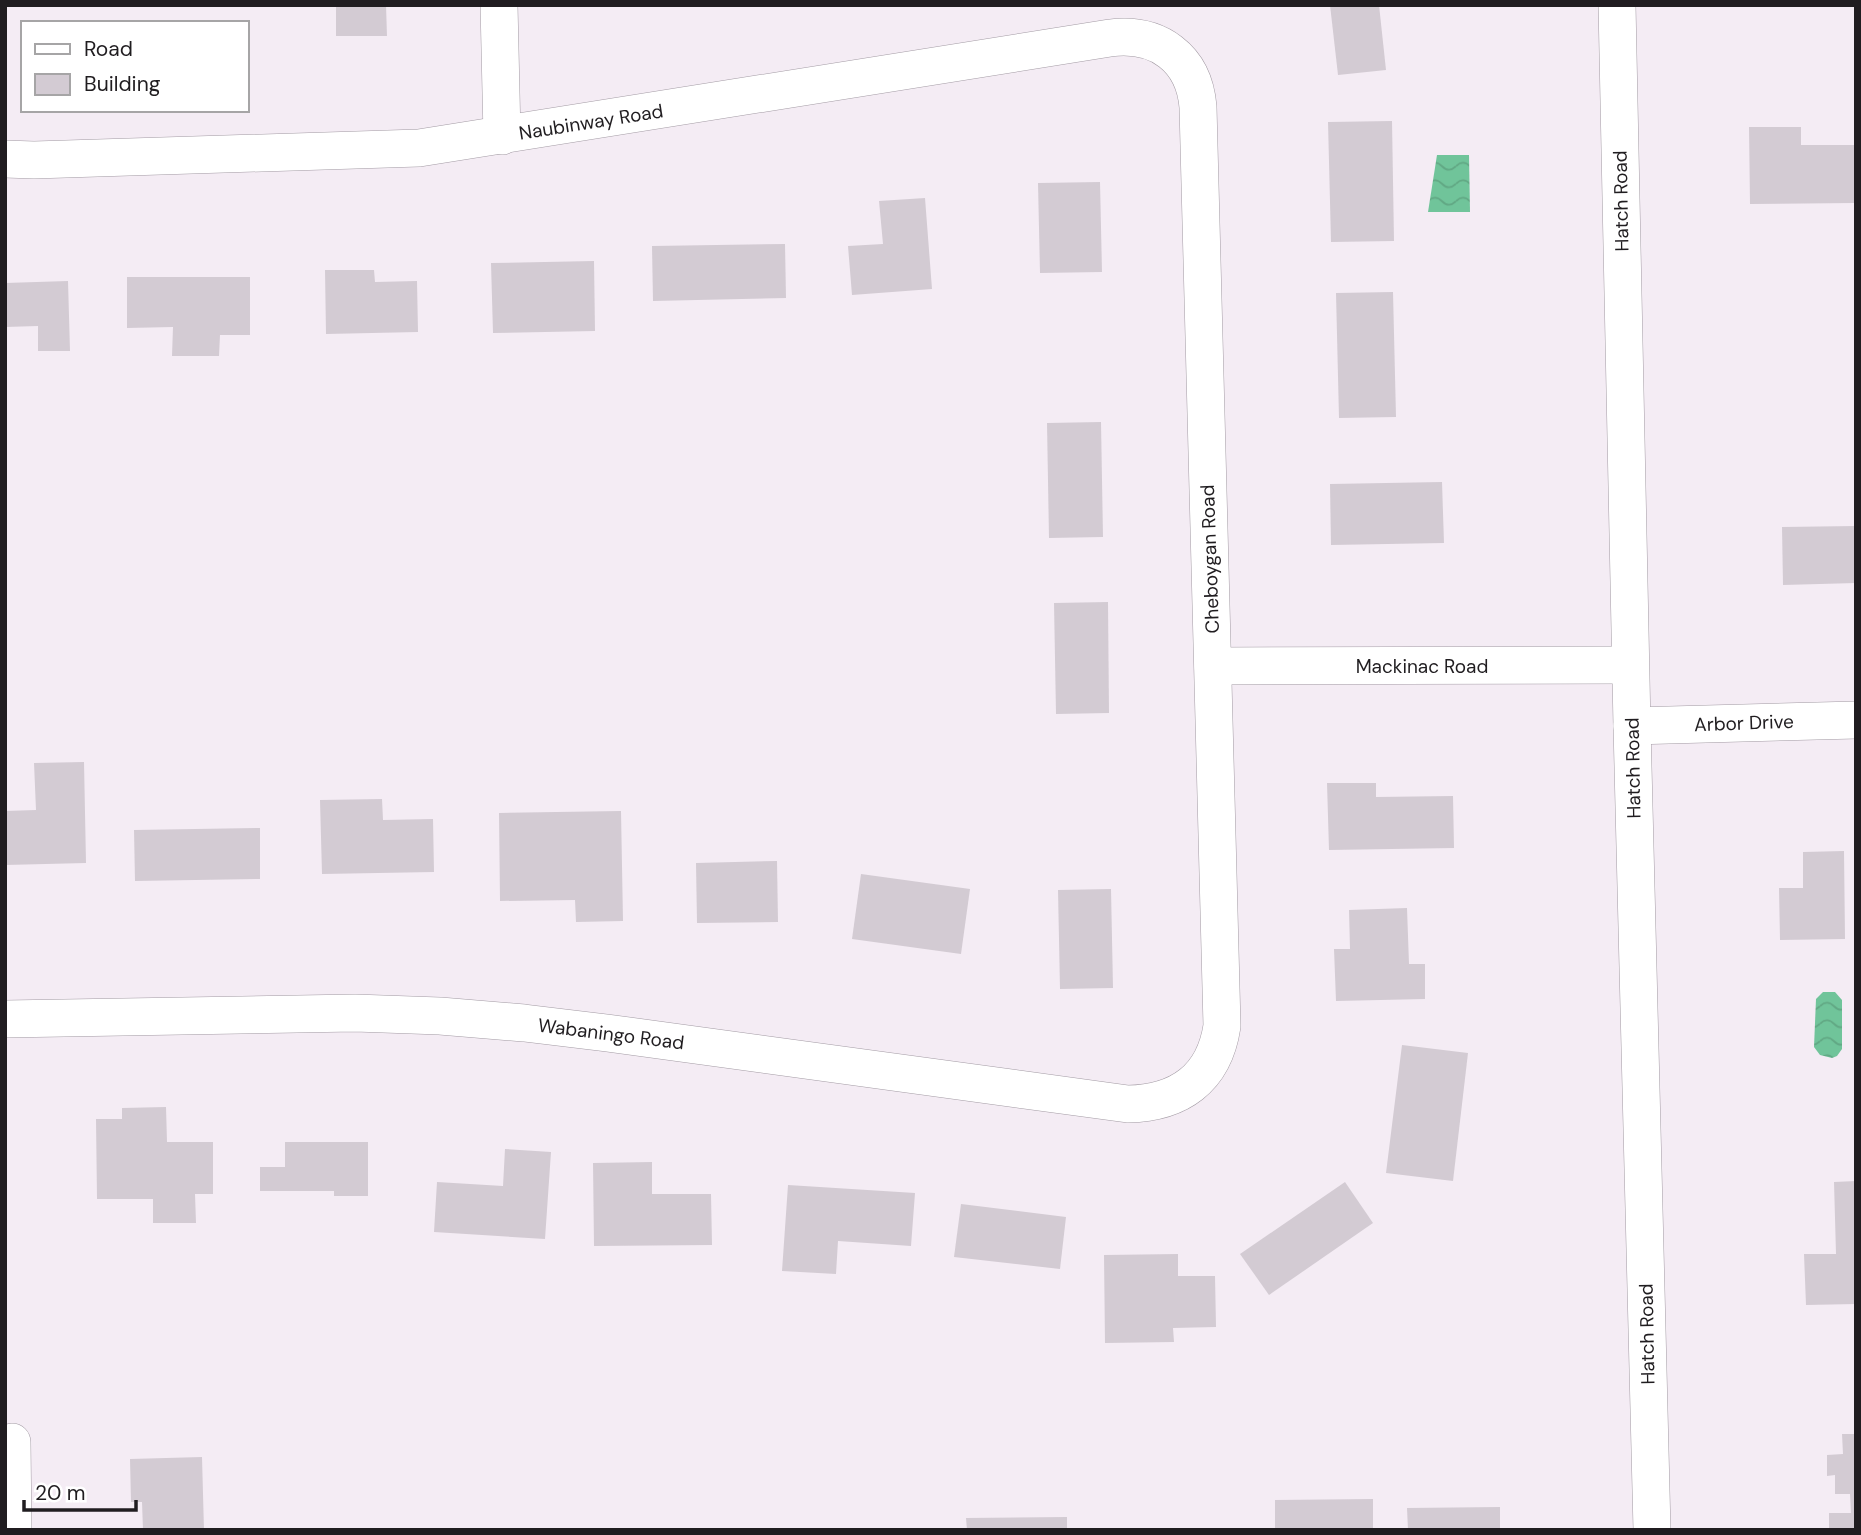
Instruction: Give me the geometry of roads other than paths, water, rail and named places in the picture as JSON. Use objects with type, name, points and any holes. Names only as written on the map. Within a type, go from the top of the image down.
[{"type":"street","points":[[499,5],[502,136]]},
{"type":"street","name":"Hatch Road","points":[[1617,5],[1630,665],[1652,1530]]},
{"type":"street","name":"Naubinway Road","points":[[5,159],[419,148],[1124,36],[1155,42],[1169,51]]},
{"type":"street","name":"Cheboygan Road","points":[[1169,51],[1190,75],[1198,107],[1222,1026],[1220,1040],[1203,1072]]},
{"type":"street","name":"Mackinac Road","points":[[1213,666],[1630,665]]},
{"type":"street","name":"Arbor Drive","points":[[1632,726],[1856,720]]},
{"type":"street","name":"Wabaningo Road","points":[[5,1019],[343,1013],[452,1017],[607,1033],[1128,1104],[1144,1104],[1169,1097],[1191,1084],[1203,1072]]},
{"type":"street","points":[[12,1442],[13,1530]]},
{"type":"water","points":[[1437,155],[1469,155],[1470,212],[1428,212]]},
{"type":"water","points":[[1823,992],[1835,992],[1842,1000],[1842,1049],[1832,1058],[1820,1055],[1814,1047],[1816,999]]}]
